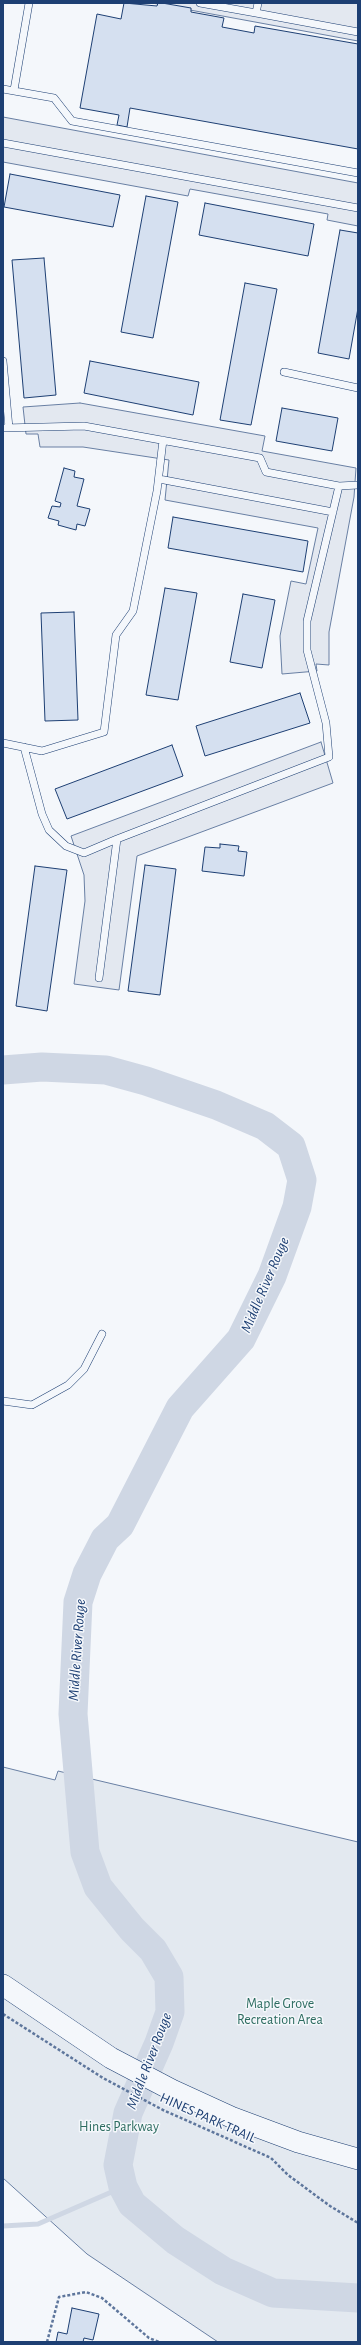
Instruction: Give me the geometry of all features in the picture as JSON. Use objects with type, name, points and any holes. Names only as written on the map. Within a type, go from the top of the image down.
[{"type":"street","points":[[3,1985],[111,2058],[172,2090],[231,2117],[298,2142],[358,2159]]},
{"type":"lane","points":[[14,90],[29,3]]},
{"type":"lane","points":[[200,3],[358,32]]},
{"type":"lane","points":[[256,13],[258,3]]},
{"type":"lane","points":[[3,89],[54,98],[72,121],[358,173]]},
{"type":"lane","points":[[3,143],[358,208]]},
{"type":"lane","points":[[3,361],[6,428],[84,426],[260,458],[266,472],[339,486],[358,485]]},
{"type":"lane","points":[[284,372],[358,388]]},
{"type":"lane","points":[[3,742],[42,751],[104,732],[116,635],[133,611],[159,479],[163,440]]},
{"type":"lane","points":[[159,479],[333,512]]},
{"type":"lane","points":[[24,747],[42,814],[49,830],[66,846],[84,853],[329,757],[326,724],[307,650],[307,621],[339,486]]},
{"type":"lane","points":[[99,978],[117,839]]},
{"type":"lane","points":[[3,1402],[32,1405],[68,1385],[84,1369],[102,1334]]},
{"type":"path","name":"HINES PARK TRAIL","points":[[3,2014],[103,2078],[163,2110],[271,2158],[288,2174],[330,2206],[358,2223]]},
{"type":"path","points":[[47,2342],[59,2297],[86,2292],[102,2298],[149,2338],[159,2342]]},
{"type":"green space","name":"Hines Parkway","points":[[3,1767],[55,1780],[58,1771],[358,1842],[358,2342],[218,2342],[87,2254],[3,2178]]},
{"type":"shaded area","points":[[152,3],[358,3],[358,41]]},
{"type":"shaded area","points":[[3,117],[358,183],[358,226],[327,220],[328,214],[190,189],[188,196],[3,162]]},
{"type":"shaded area","points":[[80,403],[265,436],[262,451],[356,468],[354,497],[329,632],[329,665],[316,664],[317,671],[282,674],[280,636],[291,581],[306,584],[318,528],[165,500],[169,460],[83,447],[40,447],[38,434],[26,434],[23,407]]},
{"type":"shaded area","points":[[321,742],[333,783],[137,856],[119,990],[74,984],[85,901],[84,875],[71,836]]},
{"type":"building","points":[[124,3],[157,6],[158,3],[162,3],[191,8],[191,12],[224,18],[222,27],[254,33],[255,26],[358,44],[358,149],[130,108],[127,127],[117,125],[119,115],[80,108],[97,14],[121,19]]},
{"type":"building","points":[[10,174],[120,195],[113,227],[4,207]]},
{"type":"building","points":[[146,196],[178,202],[153,338],[121,332]]},
{"type":"building","points":[[205,203],[314,224],[308,256],[199,235]]},
{"type":"building","points":[[340,230],[358,233],[358,308],[349,359],[318,353]]},
{"type":"building","points":[[44,258],[56,395],[24,398],[12,260]]},
{"type":"building","points":[[245,283],[277,289],[251,425],[220,420]]},
{"type":"building","points":[[90,361],[199,382],[193,415],[84,393]]},
{"type":"building","points":[[282,408],[338,418],[332,451],[276,441]]},
{"type":"building","points":[[64,468],[75,471],[74,477],[84,479],[77,506],[90,509],[85,526],[77,524],[76,530],[58,525],[59,521],[48,518],[52,506],[60,507],[61,503],[55,501]]},
{"type":"building","points":[[173,517],[308,541],[303,572],[168,548]]},
{"type":"building","points":[[165,588],[197,593],[178,700],[146,695]]},
{"type":"building","points":[[243,594],[275,600],[262,668],[230,662]]},
{"type":"building","points":[[74,612],[78,720],[45,721],[41,613]]},
{"type":"building","points":[[300,693],[310,723],[205,756],[196,726]]},
{"type":"building","points":[[172,745],[183,776],[67,819],[55,789]]},
{"type":"building","points":[[220,844],[239,846],[238,851],[247,852],[244,876],[202,871],[205,847],[220,848]]},
{"type":"building","points":[[145,865],[176,869],[160,995],[128,991]]},
{"type":"building","points":[[35,866],[67,870],[47,1011],[16,1006]]},
{"type":"building","points":[[72,2308],[99,2314],[93,2340],[84,2338],[83,2342],[56,2342],[58,2332],[67,2334]]},
{"type":"waterway","name":"Middle River Rouge","points":[[3,1070],[42,1067],[106,1070],[146,1081],[216,1105],[265,1126],[291,1146],[302,1180],[297,1207],[272,1276],[241,1339],[180,1408],[120,1525],[105,1539],[87,1574],[78,1602],[73,1714],[85,1852],[98,1887],[132,1929],[153,1950],[169,1977],[170,2012],[159,2043],[128,2113],[118,2165],[123,2187],[132,2204],[175,2240],[223,2271],[273,2293],[358,2298]]},
{"type":"waterway","points":[[3,2226],[38,2224],[123,2187]]},
{"type":"park label","name":"Maple Grove Recreation Area","points":[[280,2012]]}]
